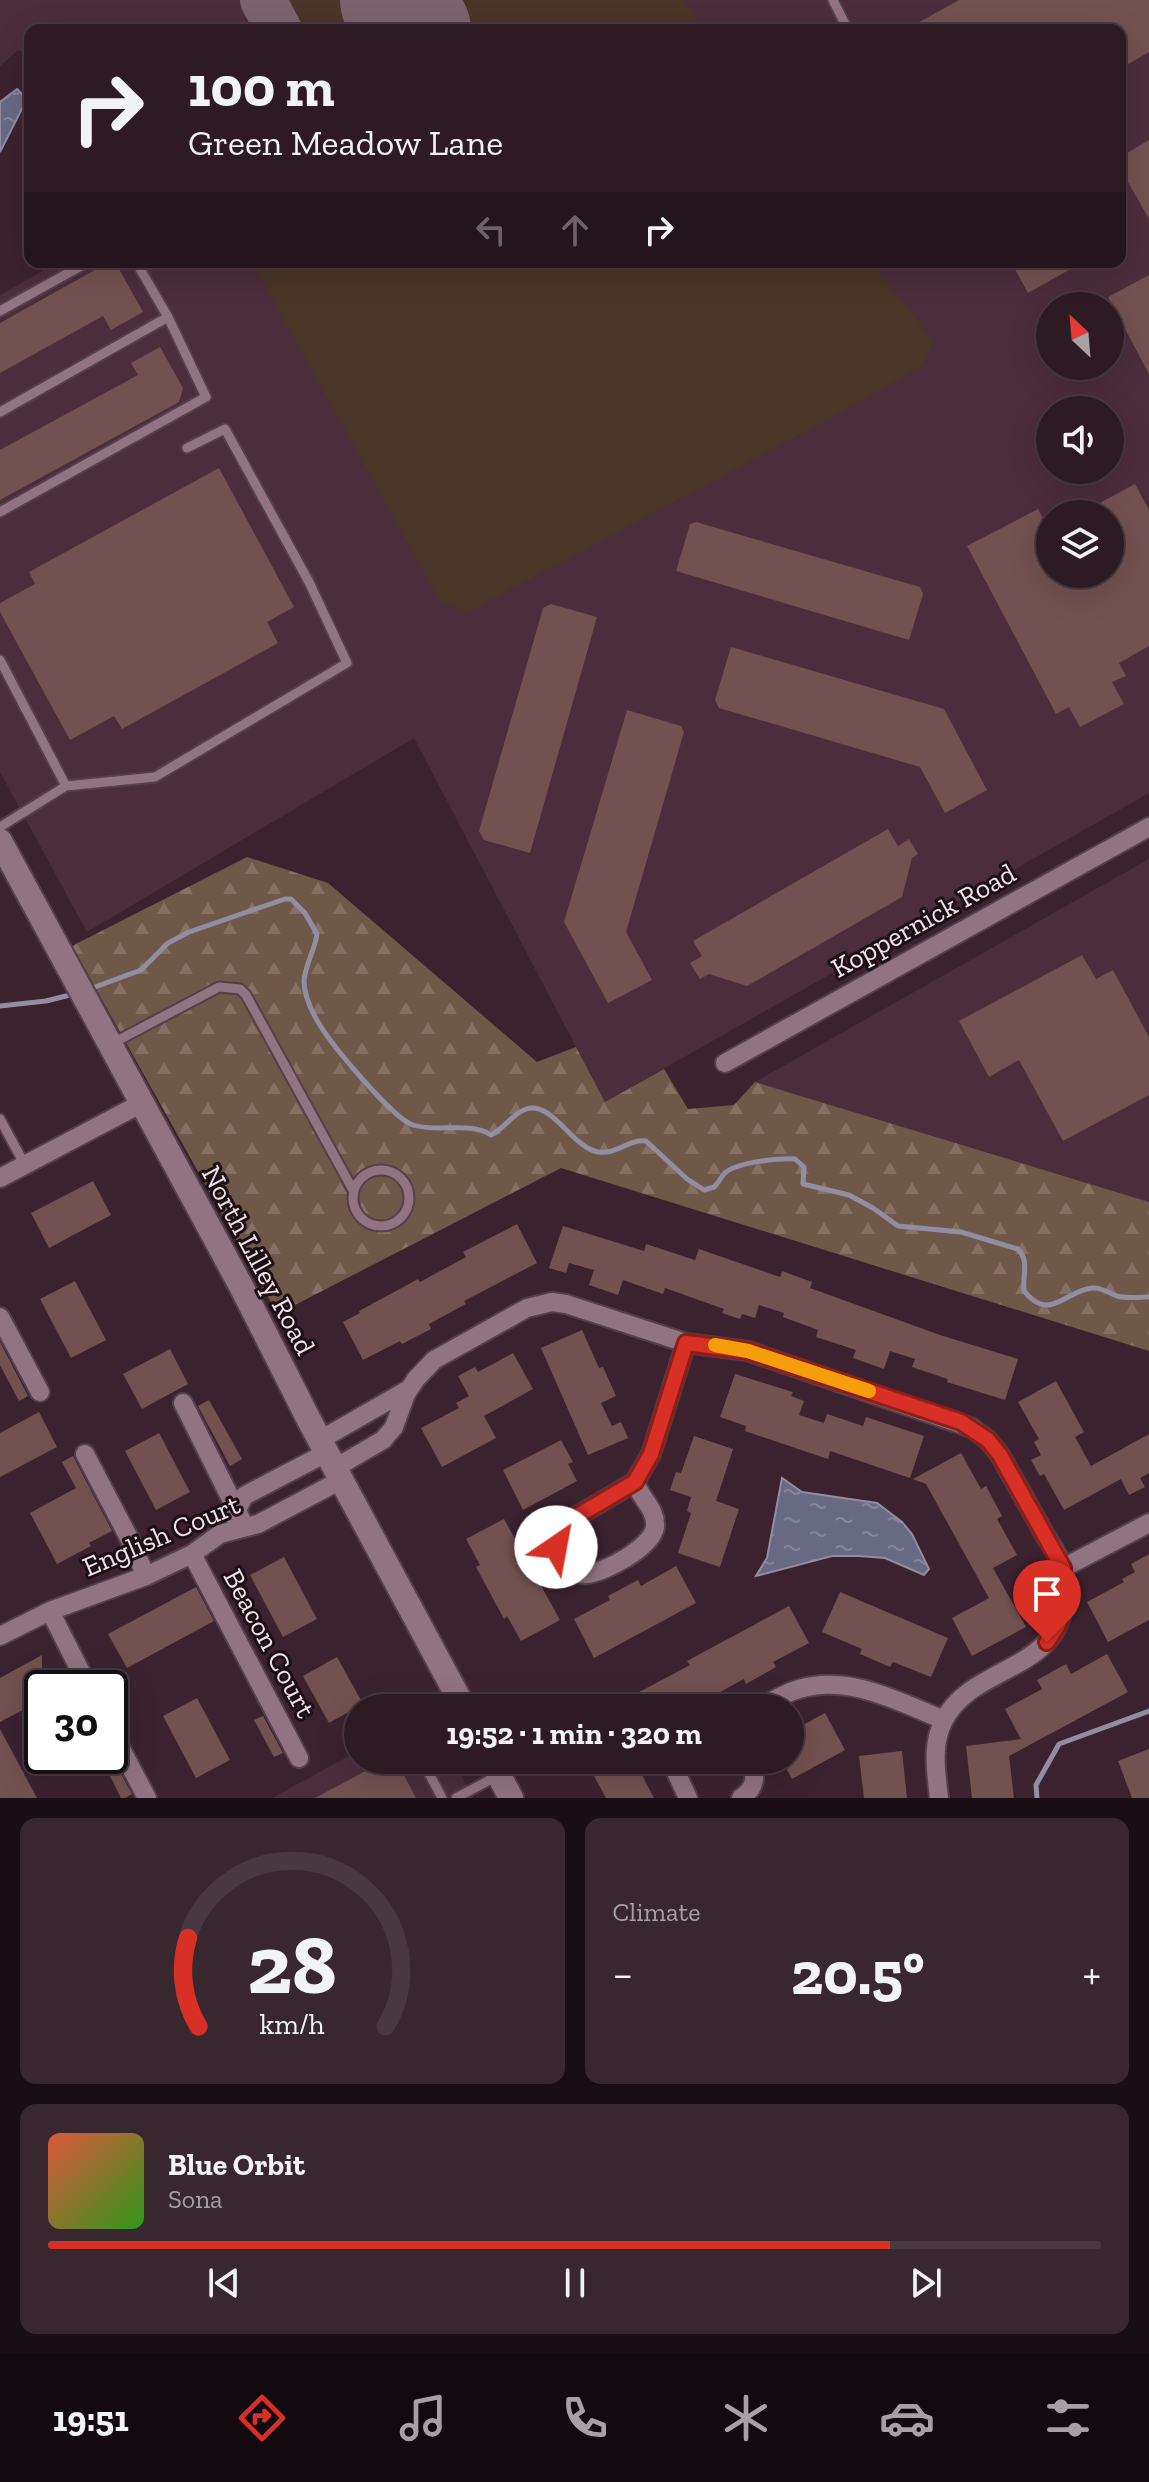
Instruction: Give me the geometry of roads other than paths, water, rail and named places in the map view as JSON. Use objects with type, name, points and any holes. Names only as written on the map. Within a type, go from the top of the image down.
[{"type":"street","name":"Koppernick Road","points":[[725,1063],[1149,827]]},
{"type":"street","name":"North Lilley Road","points":[[0,841],[241,1286],[330,1460],[456,1694]]},
{"type":"street","points":[[0,1178],[142,1103]]},
{"type":"street","points":[[330,1460],[409,1389],[434,1360],[538,1304],[552,1302],[686,1343],[748,1351],[972,1428],[988,1440],[1000,1455],[1063,1568],[1064,1606],[1058,1625],[1047,1642],[1030,1658],[967,1693],[944,1720],[936,1741],[939,1798]]},
{"type":"street","points":[[0,1317],[40,1392]]},
{"type":"street","points":[[635,1482],[655,1518],[650,1539],[642,1548],[600,1570],[586,1574],[567,1567],[559,1557],[556,1534],[562,1525],[635,1482],[651,1454],[686,1343]]},
{"type":"street","points":[[242,1519],[244,1496],[383,1440],[394,1427],[409,1389]]},
{"type":"street","points":[[183,1403],[242,1519]]},
{"type":"street","points":[[85,1454],[146,1576]]},
{"type":"street","name":"English Court","points":[[0,1636],[50,1611],[146,1576],[192,1554],[242,1519],[258,1524],[330,1460]]},
{"type":"street","points":[[1063,1568],[1149,1523]]},
{"type":"street","name":"Beacon Court","points":[[192,1554],[299,1758]]},
{"type":"street","points":[[50,1611],[80,1670]]},
{"type":"street","points":[[789,1694],[815,1685],[852,1686],[944,1720]]},
{"type":"street","points":[[128,1762],[147,1798]]},
{"type":"street","points":[[498,1774],[511,1798]]},
{"type":"street","points":[[677,1774],[688,1798]]},
{"type":"street","points":[[741,1798],[751,1791],[755,1774]]},
{"type":"lane","points":[[833,0],[845,24]]},
{"type":"lane","points":[[0,311],[77,268]]},
{"type":"lane","points":[[0,512],[206,397],[168,317],[139,268]]},
{"type":"lane","points":[[0,412],[168,317]]},
{"type":"lane","points":[[0,827],[66,786],[155,777],[347,663],[309,582],[225,429],[187,448]]},
{"type":"lane","points":[[0,660],[66,786]]},
{"type":"lane","points":[[110,1044],[219,987],[240,989],[353,1190],[352,1200],[359,1215],[375,1225],[393,1223],[406,1210],[405,1184],[392,1173],[383,1170],[366,1175],[353,1190]]},
{"type":"lane","points":[[0,1119],[25,1165]]},
{"type":"lane","points":[[429,1774],[442,1798]]},
{"type":"lane","points":[[456,1798],[487,1774]]},
{"type":"water","points":[[17,89],[24,96],[24,105],[0,152],[0,102]]},
{"type":"water","points":[[782,1478],[802,1492],[877,1503],[912,1534],[929,1569],[924,1575],[885,1558],[832,1556],[756,1576],[767,1558]]},
{"type":"waterway","points":[[87,990],[141,970],[168,943],[189,932],[291,899],[305,913],[317,934],[304,981],[315,1017],[362,1079],[391,1109],[413,1125],[473,1129],[491,1135],[521,1111],[535,1108],[553,1117],[579,1142],[598,1152],[646,1141],[687,1179],[704,1190],[714,1187],[726,1172],[740,1166],[795,1159],[804,1167],[803,1184],[849,1195],[898,1226],[961,1232],[1018,1249],[1025,1264],[1024,1291],[1042,1304],[1057,1303],[1092,1288],[1121,1297],[1149,1297]]},
{"type":"waterway","points":[[0,1006],[46,1001],[74,994]]},
{"type":"waterway","points":[[1037,1798],[1036,1785],[1059,1744],[1149,1711]]}]
